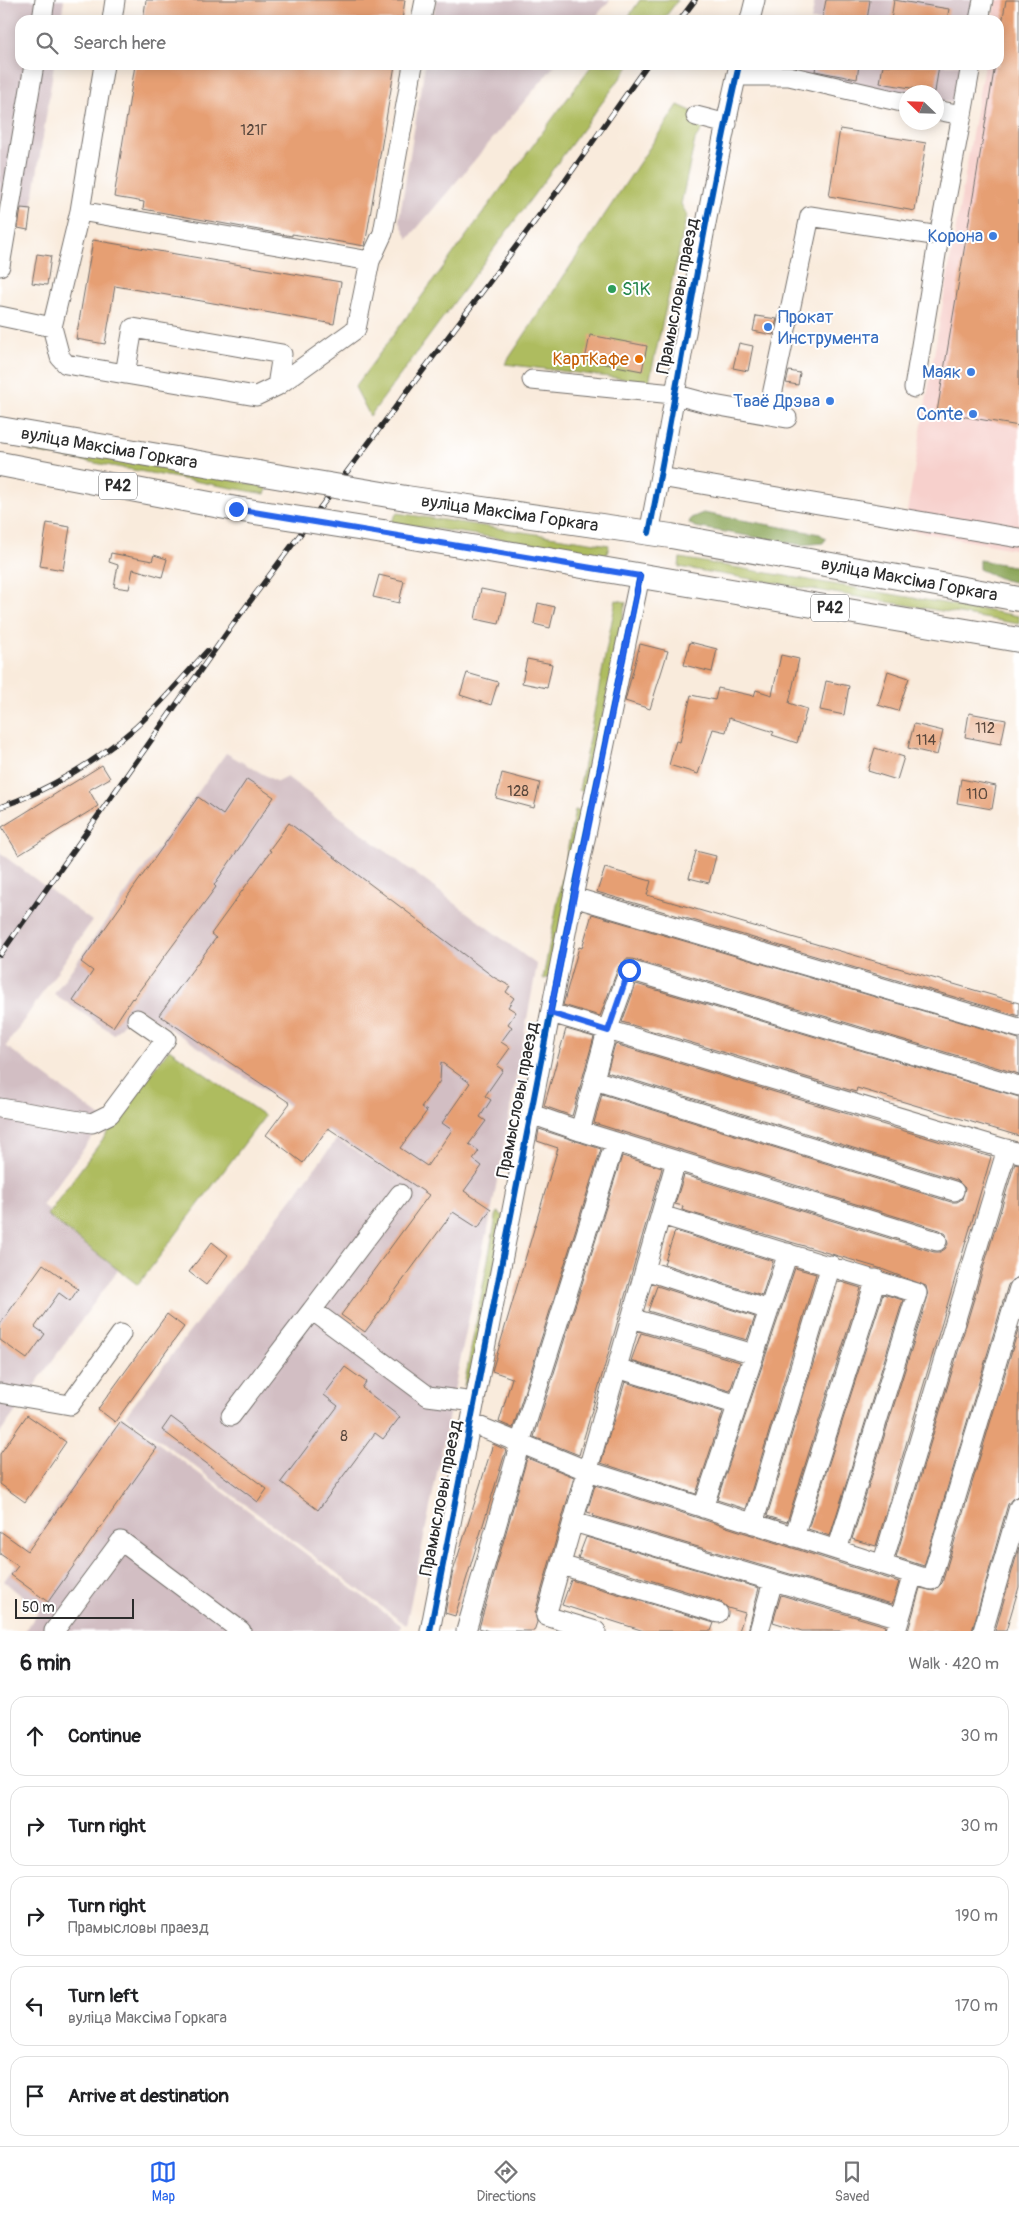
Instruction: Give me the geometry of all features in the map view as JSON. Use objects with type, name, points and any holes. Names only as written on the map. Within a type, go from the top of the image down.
[{"type":"main road","name":"вуліца Максіма Горкага","points":[[0,428],[406,498],[649,533],[1019,599]]},
{"type":"main road","name":"вуліца Максіма Горкага","points":[[0,464],[236,509],[383,532],[1019,640]]},
{"type":"street","points":[[43,15],[45,0]]},
{"type":"street","points":[[113,15],[115,0]]},
{"type":"street","points":[[422,15],[425,0]]},
{"type":"street","points":[[751,15],[755,0]]},
{"type":"street","points":[[980,15],[983,0]]},
{"type":"street","points":[[0,266],[7,176],[33,70]]},
{"type":"street","points":[[103,70],[80,211],[52,327],[60,357],[66,364],[256,396],[277,386],[356,329],[370,261],[383,232],[412,70]]},
{"type":"street","points":[[914,388],[938,236],[970,70]]},
{"type":"street","points":[[738,71],[789,76],[899,101]]},
{"type":"street","name":"Прамысловы праезд","points":[[649,533],[673,394],[738,71]]},
{"type":"street","points":[[944,112],[962,116]]},
{"type":"street","points":[[696,116],[727,124]]},
{"type":"street","points":[[80,211],[370,261]]},
{"type":"street","points":[[768,414],[810,216],[938,236]]},
{"type":"street","points":[[0,316],[52,327]]},
{"type":"street","points":[[125,374],[133,328],[282,354],[277,386]]},
{"type":"street","points":[[532,380],[673,394],[787,418]]},
{"type":"street","points":[[660,477],[1019,538]]},
{"type":"street","name":"Прамысловы праезд","points":[[430,1631],[573,897],[640,576]]},
{"type":"street","points":[[573,897],[1019,1028]]},
{"type":"street","points":[[580,1131],[608,1031],[629,970],[1019,1086]]},
{"type":"street","points":[[550,1013],[1013,1151],[882,1565]]},
{"type":"street","points":[[0,1108],[92,1123],[110,1114],[166,1039],[137,1019]]},
{"type":"street","points":[[594,1080],[954,1191]]},
{"type":"street","points":[[531,1114],[614,1142],[937,1241]]},
{"type":"street","points":[[466,1631],[520,1444],[614,1142]]},
{"type":"street","points":[[596,1631],[546,1616],[676,1161]]},
{"type":"street","points":[[230,1416],[400,1194]]},
{"type":"street","points":[[661,1215],[788,1252],[917,1293],[837,1550]]},
{"type":"street","points":[[703,1508],[788,1252]]},
{"type":"street","points":[[753,1524],[831,1266]]},
{"type":"street","points":[[645,1270],[769,1310]]},
{"type":"street","points":[[794,1537],[876,1279]]},
{"type":"street","points":[[470,1423],[588,1471],[931,1580],[1019,1288]]},
{"type":"street","points":[[312,1310],[428,1396],[475,1402]]},
{"type":"street","points":[[632,1318],[754,1354]]},
{"type":"street","points":[[0,1393],[70,1405],[121,1334]]},
{"type":"street","points":[[617,1368],[738,1404]]},
{"type":"street","points":[[983,1631],[1019,1507]]},
{"type":"street","points":[[573,1522],[773,1581],[898,1625],[913,1574]]},
{"type":"street","points":[[54,1631],[121,1541],[241,1631]]},
{"type":"street","points":[[561,1565],[718,1613]]},
{"type":"street","points":[[765,1629],[773,1581]]},
{"type":"shaded area","points":[[0,0],[64,0],[62,15],[15,15],[15,70],[53,70],[32,207],[0,202]]},
{"type":"shaded area","points":[[436,0],[610,0],[597,15],[434,15]]},
{"type":"shaded area","points":[[815,0],[981,0],[978,15],[812,15]]},
{"type":"shaded area","points":[[996,0],[1019,0],[1019,550],[904,529],[983,70],[1004,70],[1004,15],[993,15]]},
{"type":"shaded area","points":[[424,70],[551,70],[408,239],[399,220]]},
{"type":"shaded area","points":[[802,70],[969,70],[964,105],[944,101],[944,85],[899,85],[899,94],[801,79]]},
{"type":"shaded area","points":[[226,753],[277,782],[287,777],[537,965],[487,1235],[406,1625],[126,1415],[337,1139],[424,1194],[138,1008],[114,1034],[54,994]]},
{"type":"shaded area","points":[[0,853],[92,921],[6,1046],[105,1120],[42,1205],[120,1267],[0,1433]]},
{"type":"shaded area","points":[[122,1416],[401,1625],[399,1631],[25,1631],[39,1611],[4,1581]]},
{"type":"green space","points":[[640,0],[678,0],[667,15],[630,15]]},
{"type":"green space","points":[[588,70],[626,70],[370,416],[355,387]]},
{"type":"green space","name":"S1K","points":[[678,105],[709,119],[695,140],[681,204],[687,215],[649,382],[505,364]]},
{"type":"green space","points":[[31,443],[268,487],[265,494],[29,451]]},
{"type":"green space","points":[[397,513],[609,545],[607,555],[391,522]]},
{"type":"green space","points":[[703,513],[820,534],[826,539],[823,543],[802,545],[695,527],[689,523],[691,518]]},
{"type":"green space","points":[[680,558],[1019,616],[1019,624],[679,567]]},
{"type":"green space","points":[[979,560],[1019,567],[1019,583],[1004,580],[979,569]]},
{"type":"green space","points":[[616,600],[626,602],[588,792],[579,790]]},
{"type":"green space","points":[[575,810],[585,812],[549,978],[543,979]]},
{"type":"green space","points":[[169,1049],[265,1116],[138,1285],[47,1215]]},
{"type":"green space","points":[[497,1212],[505,1217],[474,1371],[464,1386]]},
{"type":"building","points":[[146,0],[405,0],[403,15],[144,15]]},
{"type":"building","points":[[826,0],[870,0],[868,15],[823,15]]},
{"type":"building","points":[[894,0],[949,9],[948,15],[892,15]]},
{"type":"building","name":"Корона","points":[[1006,0],[1019,0],[1019,426],[937,412],[994,70],[1004,70],[1003,15]]},
{"type":"building","points":[[134,70],[394,70],[365,246],[292,234],[292,236],[143,209],[144,202],[114,197]]},
{"type":"building","points":[[815,70],[858,70],[857,79]]},
{"type":"building","points":[[882,70],[938,70],[936,85],[899,86],[880,83]]},
{"type":"building","points":[[840,129],[926,143],[915,211],[829,196]]},
{"type":"building","points":[[21,208],[31,209],[28,230],[18,228]]},
{"type":"building","points":[[93,240],[341,282],[334,324],[115,286],[105,344],[76,339]]},
{"type":"building","points":[[37,254],[51,256],[47,285],[32,283]]},
{"type":"building","points":[[756,316],[777,319],[773,335],[753,331]]},
{"type":"building","points":[[590,335],[647,346],[642,371],[585,360]]},
{"type":"building","points":[[739,343],[753,346],[748,371],[733,368]]},
{"type":"building","points":[[789,371],[800,373],[798,385],[786,383]]},
{"type":"building","points":[[47,523],[70,527],[63,570],[40,566]]},
{"type":"building","points":[[111,553],[152,561],[154,555],[167,559],[162,577],[133,569],[129,589],[114,587],[118,565],[109,562]]},
{"type":"building","points":[[379,575],[404,581],[399,603],[373,597]]},
{"type":"building","points":[[481,589],[506,594],[499,624],[475,619]]},
{"type":"building","points":[[538,603],[555,607],[550,628],[534,624]]},
{"type":"building","points":[[690,642],[717,649],[712,672],[684,665]]},
{"type":"building","points":[[640,644],[668,651],[650,709],[625,701]]},
{"type":"building","points":[[781,655],[799,659],[789,703],[807,709],[797,743],[772,735],[774,732],[729,718],[726,732],[713,729],[698,774],[669,765],[676,741],[680,742],[691,695],[715,700],[718,688],[754,696],[756,690],[772,695]]},
{"type":"building","points":[[527,659],[552,664],[547,688],[522,683]]},
{"type":"building","points":[[888,671],[909,678],[898,711],[878,705]]},
{"type":"building","points":[[467,673],[498,682],[491,705],[460,695]]},
{"type":"building","points":[[826,681],[849,686],[844,715],[820,710]]},
{"type":"building","points":[[969,713],[1006,720],[1001,744],[965,737]]},
{"type":"building","points":[[914,724],[943,731],[937,755],[908,748]]},
{"type":"building","points":[[875,748],[904,757],[897,780],[868,771]]},
{"type":"building","points":[[102,765],[110,778],[89,790],[98,806],[19,855],[2,827]]},
{"type":"building","points":[[502,773],[540,783],[534,808],[496,798]]},
{"type":"building","points":[[247,779],[274,797],[214,885],[216,887],[132,998],[113,1027],[73,1001],[93,971],[81,962],[198,797],[223,815]]},
{"type":"building","points":[[961,779],[996,786],[992,809],[957,803]]},
{"type":"building","points":[[289,823],[495,978],[510,986],[506,992],[514,998],[508,1007],[516,1012],[508,1024],[512,1027],[501,1042],[510,1048],[497,1066],[503,1070],[485,1096],[491,1100],[480,1117],[486,1121],[469,1144],[479,1151],[473,1159],[482,1166],[464,1191],[491,1209],[478,1228],[453,1212],[365,1332],[341,1315],[429,1195],[328,1128],[303,1163],[266,1135],[290,1103],[159,1015],[216,938],[211,934],[271,851],[269,850]],"holes":[[[441,1062],[470,1083],[442,1123],[452,1130],[427,1166],[400,1148],[427,1111],[421,1107],[440,1081]]]},
{"type":"building","points":[[696,851],[716,856],[709,883],[689,878]]},
{"type":"building","points":[[605,868],[651,881],[647,895],[1019,1003],[1019,1016],[597,892]]},
{"type":"building","points":[[592,914],[1019,1039],[1019,1074],[632,959],[626,959],[619,966],[600,1016],[563,1005],[579,947],[582,948]]},
{"type":"building","points":[[636,984],[1019,1097],[1019,1136],[857,1088],[856,1092],[622,1022]]},
{"type":"building","points":[[566,1029],[594,1037],[572,1116],[544,1106]]},
{"type":"building","points":[[615,1044],[991,1157],[876,1546],[852,1539],[928,1296],[926,1286],[879,1268],[682,1210],[683,1206],[675,1204],[684,1175],[934,1252],[940,1252],[945,1249],[948,1244],[946,1234],[940,1230],[594,1123],[602,1094],[951,1202],[957,1202],[962,1199],[965,1188],[957,1180],[607,1072]]},
{"type":"building","points":[[539,1129],[601,1149],[513,1428],[499,1422],[512,1378],[492,1371],[558,1148],[537,1141]]},
{"type":"building","points":[[622,1156],[662,1168],[579,1455],[534,1437]]},
{"type":"building","points":[[1015,1163],[1019,1164],[1019,1277],[1012,1280],[1008,1285],[924,1566],[896,1557]]},
{"type":"building","points":[[675,1231],[773,1261],[762,1296],[664,1264]]},
{"type":"building","points":[[212,1242],[228,1255],[206,1285],[189,1272]]},
{"type":"building","points":[[43,1264],[78,1289],[70,1301],[59,1293],[35,1327],[45,1334],[27,1359],[0,1340],[0,1324]]},
{"type":"building","points":[[795,1268],[816,1274],[746,1509],[717,1500]]},
{"type":"building","points":[[838,1281],[861,1288],[787,1522],[767,1516]]},
{"type":"building","points":[[657,1286],[755,1317],[747,1340],[648,1311]]},
{"type":"building","points":[[883,1294],[903,1300],[830,1536],[808,1529]]},
{"type":"building","points":[[167,1314],[184,1327],[115,1422],[98,1409]]},
{"type":"building","points":[[1019,1327],[1019,1496],[1012,1499],[1008,1504],[972,1631],[908,1631],[920,1588],[934,1591],[942,1583]]},
{"type":"building","points":[[641,1333],[740,1362],[730,1391],[631,1361]]},
{"type":"building","points":[[345,1367],[366,1382],[362,1388],[400,1417],[383,1439],[375,1433],[318,1510],[281,1482],[338,1406],[324,1395]]},
{"type":"building","points":[[625,1382],[723,1412],[696,1494],[601,1463]]},
{"type":"building","points":[[27,1415],[66,1442],[25,1502],[0,1484],[0,1454]]},
{"type":"building","points":[[171,1417],[267,1489],[258,1502],[162,1430]]},
{"type":"building","points":[[120,1422],[157,1448],[48,1602],[11,1575],[18,1566],[0,1554],[0,1531],[28,1551]]},
{"type":"building","points":[[493,1444],[506,1450],[455,1616],[445,1613],[452,1575]]},
{"type":"building","points":[[527,1458],[574,1477],[535,1613],[537,1622],[534,1631],[489,1631],[479,1628]]},
{"type":"building","points":[[595,1485],[899,1582],[892,1604],[593,1516],[594,1514],[587,1512]]},
{"type":"building","points":[[586,1537],[759,1588],[748,1631],[739,1631],[745,1613],[728,1608],[721,1602],[578,1558]]},
{"type":"building","points":[[1019,1547],[1019,1587],[1006,1631],[995,1631]]},
{"type":"building","points":[[571,1580],[714,1623],[711,1631],[644,1631],[562,1605]]},
{"type":"building","points":[[781,1595],[886,1626],[885,1631],[802,1631],[773,1622]]},
{"type":"railway","points":[[684,15],[695,0]]},
{"type":"railway","points":[[0,955],[233,624],[565,181],[643,70]]},
{"type":"railway","points":[[0,807],[36,792],[72,773],[121,739],[145,718],[207,651]]},
{"type":"cycle path","points":[[649,533],[714,182],[738,70]]},
{"type":"cycle path","points":[[430,1631],[573,897],[640,576]]},
{"type":"place","name":"Корона","points":[[993,236]]},
{"type":"place","name":"S1K","points":[[612,289]]},
{"type":"place","name":"Прокат Инструмента","points":[[768,327]]},
{"type":"place","name":"КартКафе","points":[[639,359]]},
{"type":"place","name":"Маяк","points":[[971,372]]},
{"type":"place","name":"Тваё Дрэва","points":[[830,401]]},
{"type":"place","name":"Conte","points":[[973,414]]},
{"type":"route","points":[[236,509],[640,576],[550,1013],[608,1031],[629,970]]}]
